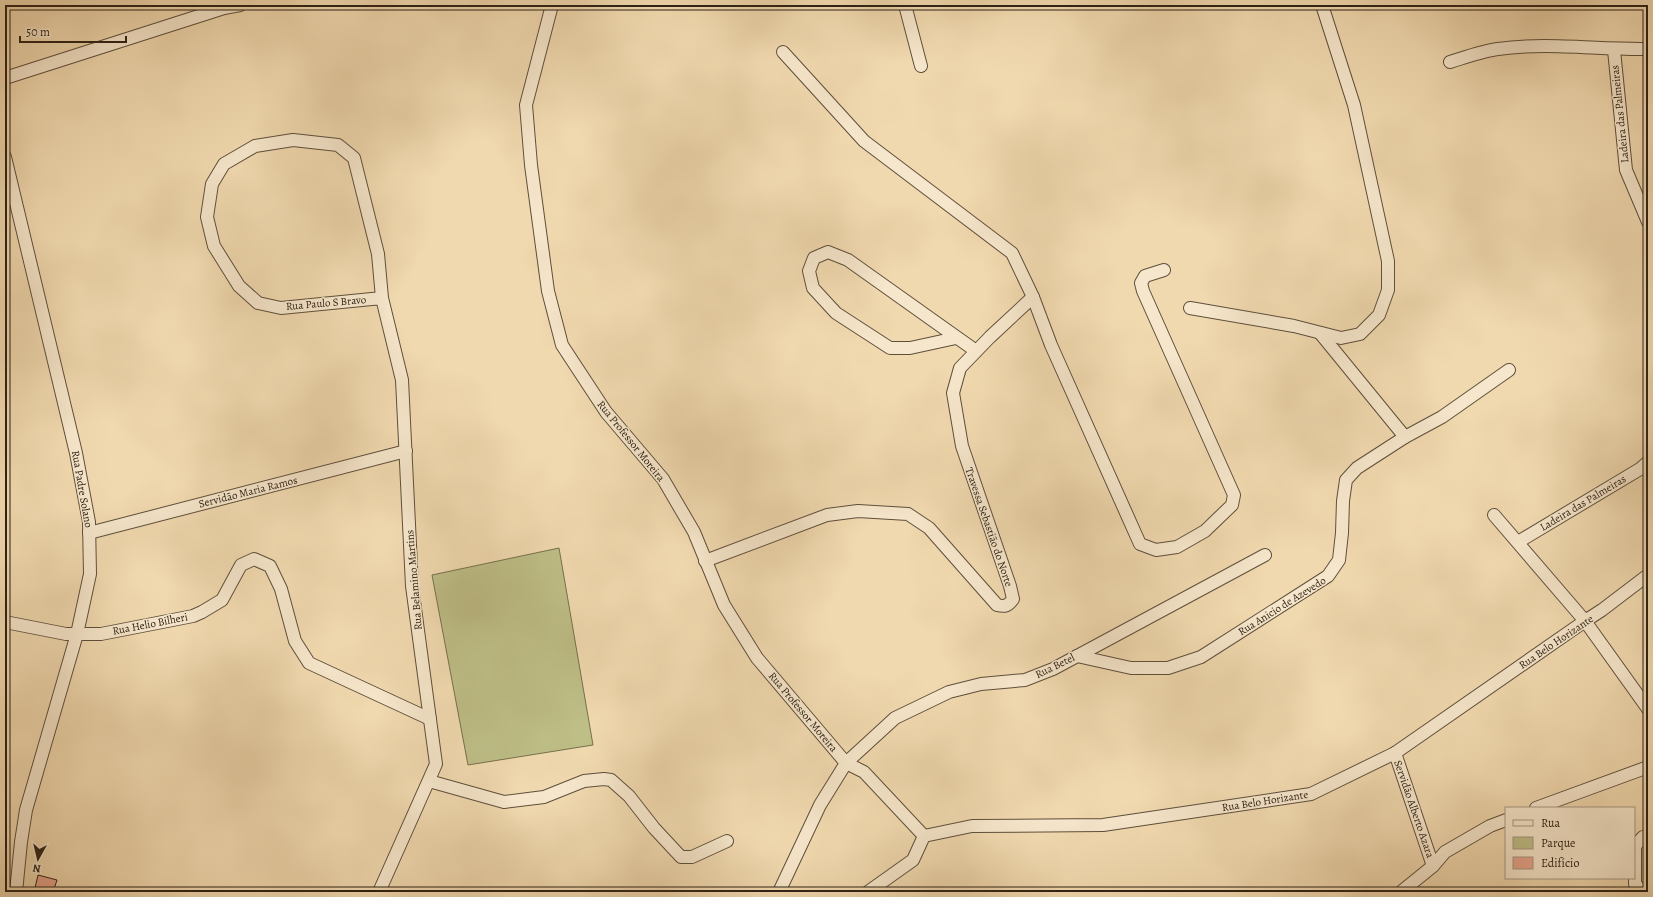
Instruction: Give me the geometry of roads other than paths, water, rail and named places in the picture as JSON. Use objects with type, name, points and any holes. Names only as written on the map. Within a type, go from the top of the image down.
[{"type":"street","points":[[5,78],[224,8],[240,5]]},
{"type":"street","name":"Rua Professor Moreira","points":[[552,5],[526,105],[548,291],[562,345],[606,412],[663,479],[694,532],[724,605],[757,658],[846,763]]},
{"type":"street","points":[[904,5],[921,66]]},
{"type":"street","points":[[1190,308],[1294,326],[1341,338],[1360,334],[1379,315],[1388,290],[1388,261],[1354,105],[1322,5]]},
{"type":"street","points":[[1450,62],[1496,49],[1533,46],[1614,50],[1648,49]]},
{"type":"street","name":"Ladeira das Palmeiras","points":[[1614,50],[1626,170],[1648,222]]},
{"type":"street","points":[[783,52],[864,142],[1012,253],[1033,297],[1051,345],[1140,544],[1156,550],[1177,547],[1206,531],[1232,505],[1234,495],[1143,291],[1141,282],[1145,276],[1164,270]]},
{"type":"street","name":"Rua Paulo S Bravo","points":[[354,158],[338,145],[293,140],[255,146],[224,164],[212,184],[207,217],[214,246],[239,286],[258,303],[281,308],[382,298]]},
{"type":"street","name":"Rua Padre Solano","points":[[5,158],[76,453],[90,533],[90,574],[77,634],[26,810],[16,892]]},
{"type":"street","name":"Rua Belamino Martins","points":[[354,158],[378,254],[382,298],[402,380],[412,586],[436,764],[378,892]]},
{"type":"street","points":[[956,338],[910,348],[890,348],[836,313],[813,288],[809,271],[814,258],[828,252],[848,260],[976,351]]},
{"type":"street","name":"Travessa Sebastião do Norte","points":[[705,561],[827,515],[858,511],[908,514],[929,528],[997,605],[1004,607],[1009,605],[1012,599],[1010,586],[962,446],[953,393],[960,368],[1033,297]]},
{"type":"street","points":[[1320,333],[1405,437]]},
{"type":"street","name":"Rua Anicio de Azevedo","points":[[1077,656],[1131,668],[1168,668],[1201,657],[1328,576],[1339,560],[1346,480],[1357,468],[1405,437],[1442,417],[1509,370]]},
{"type":"street","name":"Servidão Maria Ramos","points":[[90,533],[406,451]]},
{"type":"street","name":"Ladeira das Palmeiras","points":[[1518,542],[1640,469],[1648,462]]},
{"type":"street","points":[[1494,516],[1585,621],[1648,709]]},
{"type":"street","name":"Rua Betel","points":[[846,763],[895,718],[949,692],[981,684],[1025,680],[1053,669],[1265,555]]},
{"type":"street","name":"Rua Helio Bilheri","points":[[5,622],[66,634],[101,634],[198,614],[222,600],[241,565],[254,559],[270,566],[281,589],[295,641],[309,663],[430,719]]},
{"type":"street","name":"Rua Belo Horizante","points":[[924,836],[972,826],[1103,825],[1311,794],[1395,754],[1602,610],[1648,575]]},
{"type":"street","name":"Servidão Alberto Azara","points":[[1395,754],[1433,866]]},
{"type":"street","points":[[779,892],[820,805],[846,763],[864,772],[924,836],[913,860],[868,892]]},
{"type":"street","points":[[1539,807],[1648,767]]},
{"type":"street","points":[[429,781],[504,802],[544,797],[584,781],[608,779],[620,787],[629,796],[654,828],[681,856],[692,857],[727,841]]},
{"type":"street","points":[[1401,892],[1433,866],[1445,852],[1490,826],[1505,820]]},
{"type":"street","points":[[1643,892],[1635,884],[1635,846],[1643,837],[1648,836]]}]
